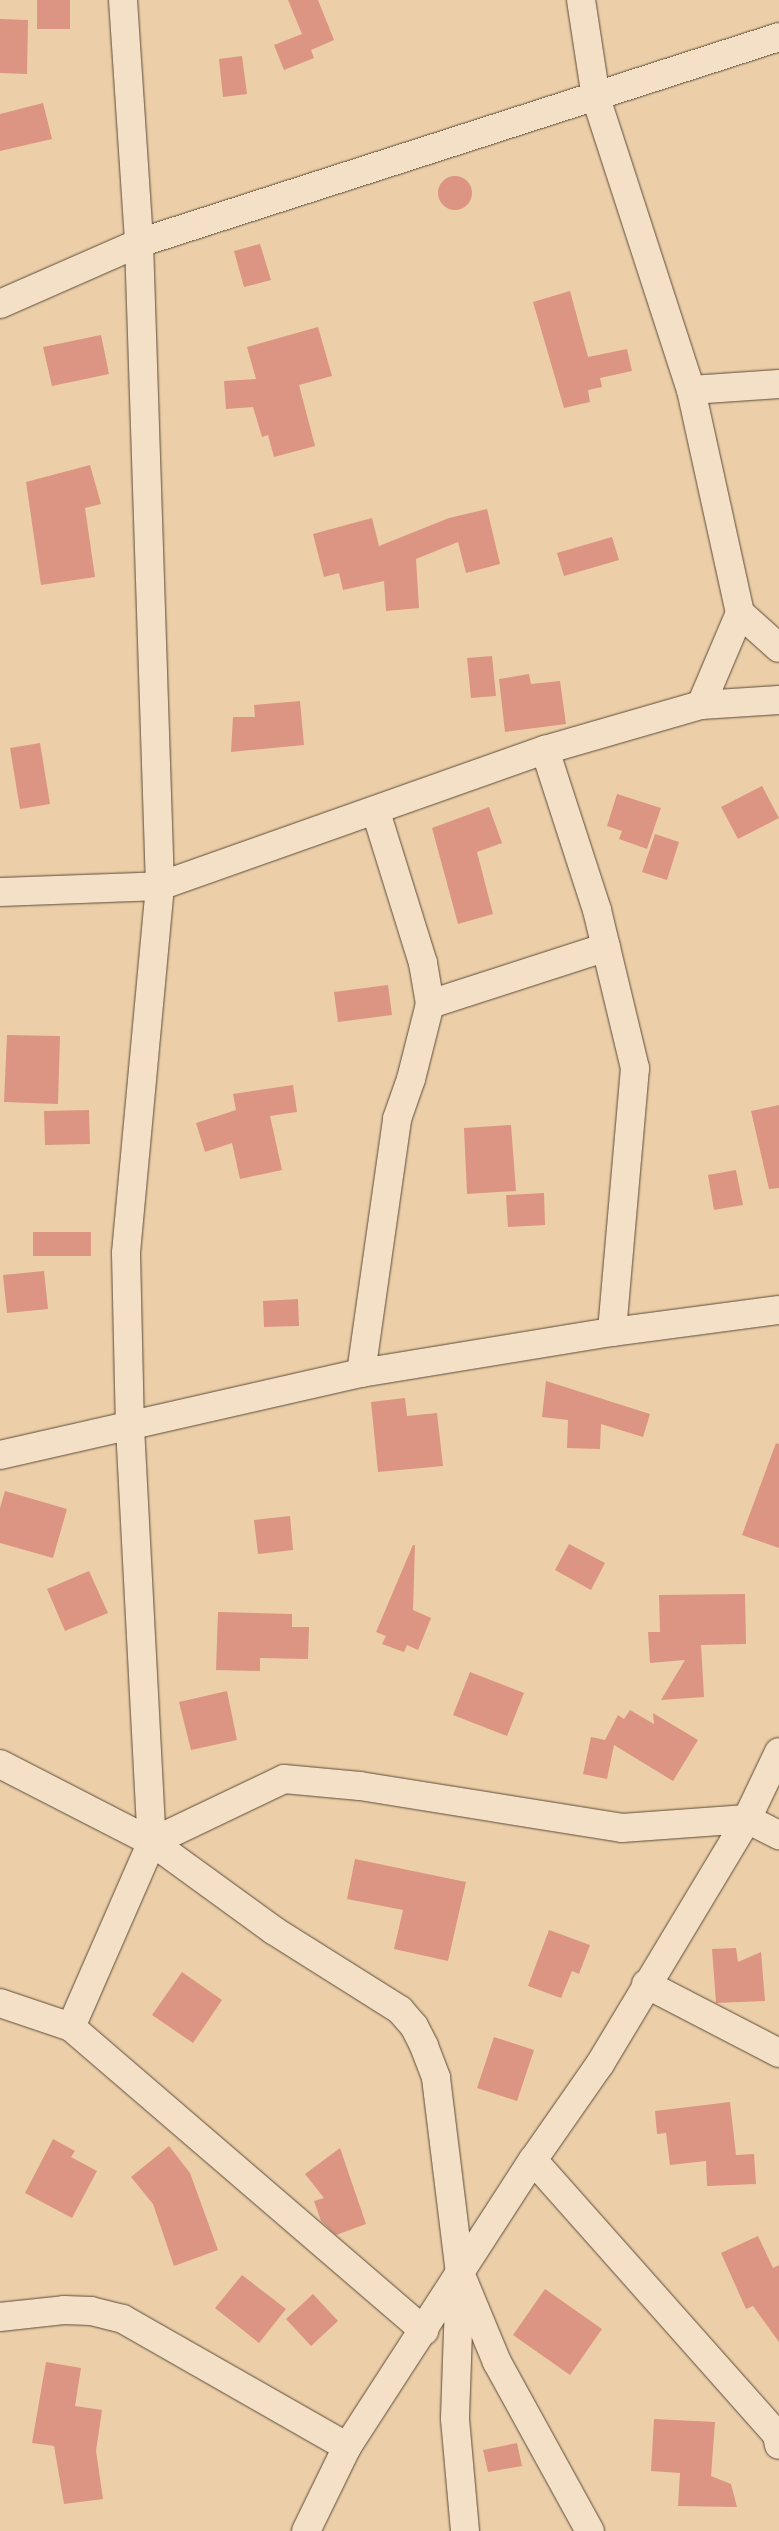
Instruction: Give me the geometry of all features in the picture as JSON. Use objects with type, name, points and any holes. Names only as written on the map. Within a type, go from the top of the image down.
[{"type":"street","points":[[71,2027],[152,1842],[130,1427],[126,1253],[144,1089],[160,886],[139,243],[124,0]]},
{"type":"street","points":[[581,0],[596,98],[691,390],[740,613],[701,705]]},
{"type":"street","points":[[0,304],[139,243],[596,98],[779,37]]},
{"type":"street","points":[[691,390],[779,384]]},
{"type":"street","points":[[740,613],[779,648]]},
{"type":"street","points":[[0,892],[160,886],[376,812],[545,750],[701,705],[779,700]]},
{"type":"street","points":[[545,750],[606,947],[635,1068],[612,1332]]},
{"type":"street","points":[[361,1373],[397,1119],[411,1079],[430,1004],[423,963],[376,812]]},
{"type":"street","points":[[430,1004],[606,947]]},
{"type":"street","points":[[0,1454],[130,1427],[361,1373],[612,1332],[779,1310]]},
{"type":"street","points":[[306,2531],[347,2447],[424,2332],[532,2160],[600,2064],[646,1984],[747,1819],[779,1752]]},
{"type":"street","points":[[0,1764],[152,1842],[273,1930],[400,2010],[414,2026],[436,2078],[460,2274],[456,2420],[465,2531]]},
{"type":"street","points":[[152,1842],[284,1779],[360,1786],[622,1828],[747,1819],[779,1835]]},
{"type":"street","points":[[646,1984],[779,2053]]},
{"type":"street","points":[[0,2003],[71,2027],[424,2332]]},
{"type":"street","points":[[532,2160],[778,2437]]},
{"type":"street","points":[[460,2274],[497,2362],[590,2531]]},
{"type":"street","points":[[0,2317],[64,2310],[91,2311],[123,2319],[347,2447]]},
{"type":"building","points":[[37,0],[70,0],[70,29],[37,29]]},
{"type":"building","points":[[288,0],[318,0],[334,40],[311,50],[314,58],[284,70],[274,45],[302,34]]},
{"type":"building","points":[[0,19],[28,20],[27,74],[0,73]]},
{"type":"building","points":[[242,56],[247,94],[223,97],[219,59]]},
{"type":"building","points":[[43,103],[52,139],[0,151],[0,114]]},
{"type":"building","points":[[455,176],[462,177],[467,181],[471,186],[471,200],[467,205],[462,209],[455,210],[448,209],[443,205],[439,200],[438,193],[439,186],[443,181],[448,177]]},
{"type":"building","points":[[260,244],[271,280],[244,287],[234,251]]},
{"type":"building","points":[[570,291],[588,357],[627,349],[632,371],[600,378],[602,387],[588,390],[590,402],[564,408],[533,302]]},
{"type":"building","points":[[318,327],[332,376],[299,385],[315,446],[274,457],[268,435],[262,437],[253,407],[226,409],[224,381],[256,379],[247,347]]},
{"type":"building","points":[[101,335],[109,374],[52,386],[43,347]]},
{"type":"building","points":[[90,465],[101,504],[85,508],[95,577],[41,585],[26,482]]},
{"type":"building","points":[[487,509],[500,564],[466,573],[458,542],[416,559],[419,608],[386,611],[384,581],[343,590],[339,573],[324,577],[313,534],[372,518],[379,546],[449,518]]},
{"type":"building","points":[[612,537],[619,560],[564,576],[557,553]]},
{"type":"building","points":[[492,656],[496,696],[471,698],[467,658]]},
{"type":"building","points":[[529,674],[531,684],[560,681],[566,724],[505,732],[499,679]]},
{"type":"building","points":[[300,701],[304,745],[231,752],[233,717],[255,717],[254,705]]},
{"type":"building","points":[[40,743],[50,804],[20,809],[10,748]]},
{"type":"building","points":[[762,786],[779,818],[738,839],[721,807]]},
{"type":"building","points":[[617,794],[661,808],[647,849],[619,839],[622,831],[607,826]]},
{"type":"building","points":[[489,807],[502,843],[477,852],[493,914],[458,924],[432,828]]},
{"type":"building","points":[[655,834],[679,842],[667,880],[642,872]]},
{"type":"building","points":[[388,985],[392,1015],[338,1022],[334,992]]},
{"type":"building","points":[[7,1035],[60,1036],[58,1104],[4,1102]]},
{"type":"building","points":[[293,1085],[297,1112],[270,1116],[282,1170],[240,1179],[232,1143],[205,1152],[196,1123],[236,1110],[233,1094]]},
{"type":"building","points":[[779,1105],[779,1188],[769,1189],[751,1111]]},
{"type":"building","points":[[89,1110],[90,1144],[45,1145],[44,1111]]},
{"type":"building","points":[[511,1125],[516,1191],[467,1194],[464,1128]]},
{"type":"building","points":[[736,1170],[743,1205],[714,1210],[708,1175]]},
{"type":"building","points":[[544,1193],[545,1225],[508,1227],[506,1195]]},
{"type":"building","points":[[33,1232],[91,1232],[91,1256],[33,1256]]},
{"type":"building","points":[[44,1271],[48,1309],[7,1313],[3,1275]]},
{"type":"building","points":[[298,1299],[299,1326],[264,1327],[263,1301]]},
{"type":"building","points":[[546,1381],[650,1414],[643,1437],[601,1424],[600,1449],[567,1448],[568,1420],[542,1417]]},
{"type":"building","points":[[405,1398],[407,1416],[437,1413],[443,1466],[378,1472],[371,1402]]},
{"type":"building","points":[[776,1443],[779,1444],[779,1548],[742,1535]]},
{"type":"building","points":[[5,1491],[67,1509],[53,1558],[0,1543],[0,1508]]},
{"type":"building","points":[[290,1516],[293,1550],[258,1554],[254,1520]]},
{"type":"building","points":[[569,1544],[605,1563],[591,1590],[555,1570]]},
{"type":"building","points":[[413,1545],[415,1545],[413,1610],[431,1618],[418,1650],[407,1645],[404,1652],[382,1644],[386,1636],[376,1632]]},
{"type":"building","points":[[89,1571],[108,1613],[65,1631],[47,1589]]},
{"type":"building","points":[[745,1594],[746,1644],[701,1645],[704,1697],[661,1700],[685,1660],[650,1663],[648,1632],[660,1632],[659,1595]]},
{"type":"building","points":[[218,1612],[292,1614],[292,1627],[309,1627],[308,1659],[260,1658],[260,1671],[216,1670]]},
{"type":"building","points":[[470,1672],[524,1693],[507,1736],[453,1715]]},
{"type":"building","points":[[227,1691],[237,1740],[191,1750],[179,1702]]},
{"type":"building","points":[[630,1710],[654,1724],[653,1713],[698,1740],[673,1781],[614,1745],[607,1779],[583,1774],[591,1737],[605,1740],[618,1715],[624,1719]]},
{"type":"building","points":[[355,1859],[466,1882],[448,1961],[394,1949],[403,1910],[347,1899]]},
{"type":"building","points":[[549,1930],[590,1945],[579,1974],[572,1971],[561,1998],[528,1986]]},
{"type":"building","points":[[736,1948],[738,1962],[761,1952],[765,2001],[716,2003],[712,1949]]},
{"type":"building","points":[[182,1972],[222,2000],[193,2043],[152,2015]]},
{"type":"building","points":[[494,2037],[534,2050],[517,2101],[477,2088]]},
{"type":"building","points":[[730,2102],[736,2155],[754,2154],[756,2184],[707,2186],[706,2161],[670,2165],[666,2133],[657,2134],[655,2111]]},
{"type":"building","points":[[53,2139],[75,2151],[71,2157],[97,2171],[72,2218],[25,2193]]},
{"type":"building","points":[[169,2146],[190,2173],[218,2250],[174,2266],[153,2204],[131,2177]]},
{"type":"building","points":[[340,2148],[366,2224],[336,2235],[321,2221],[314,2201],[324,2198],[305,2174]]},
{"type":"building","points":[[758,2236],[773,2268],[779,2265],[779,2342],[753,2306],[746,2309],[721,2253]]},
{"type":"building","points":[[242,2275],[286,2309],[259,2343],[215,2308]]},
{"type":"building","points":[[545,2289],[602,2329],[570,2375],[513,2335]]},
{"type":"building","points":[[313,2294],[338,2321],[311,2346],[286,2319]]},
{"type":"building","points":[[46,2362],[81,2368],[75,2406],[102,2410],[96,2451],[103,2499],[64,2504],[54,2446],[32,2443]]},
{"type":"building","points":[[654,2419],[715,2422],[711,2476],[731,2484],[737,2507],[678,2506],[680,2473],[651,2471]]},
{"type":"building","points":[[517,2443],[522,2466],[488,2472],[483,2450]]}]
